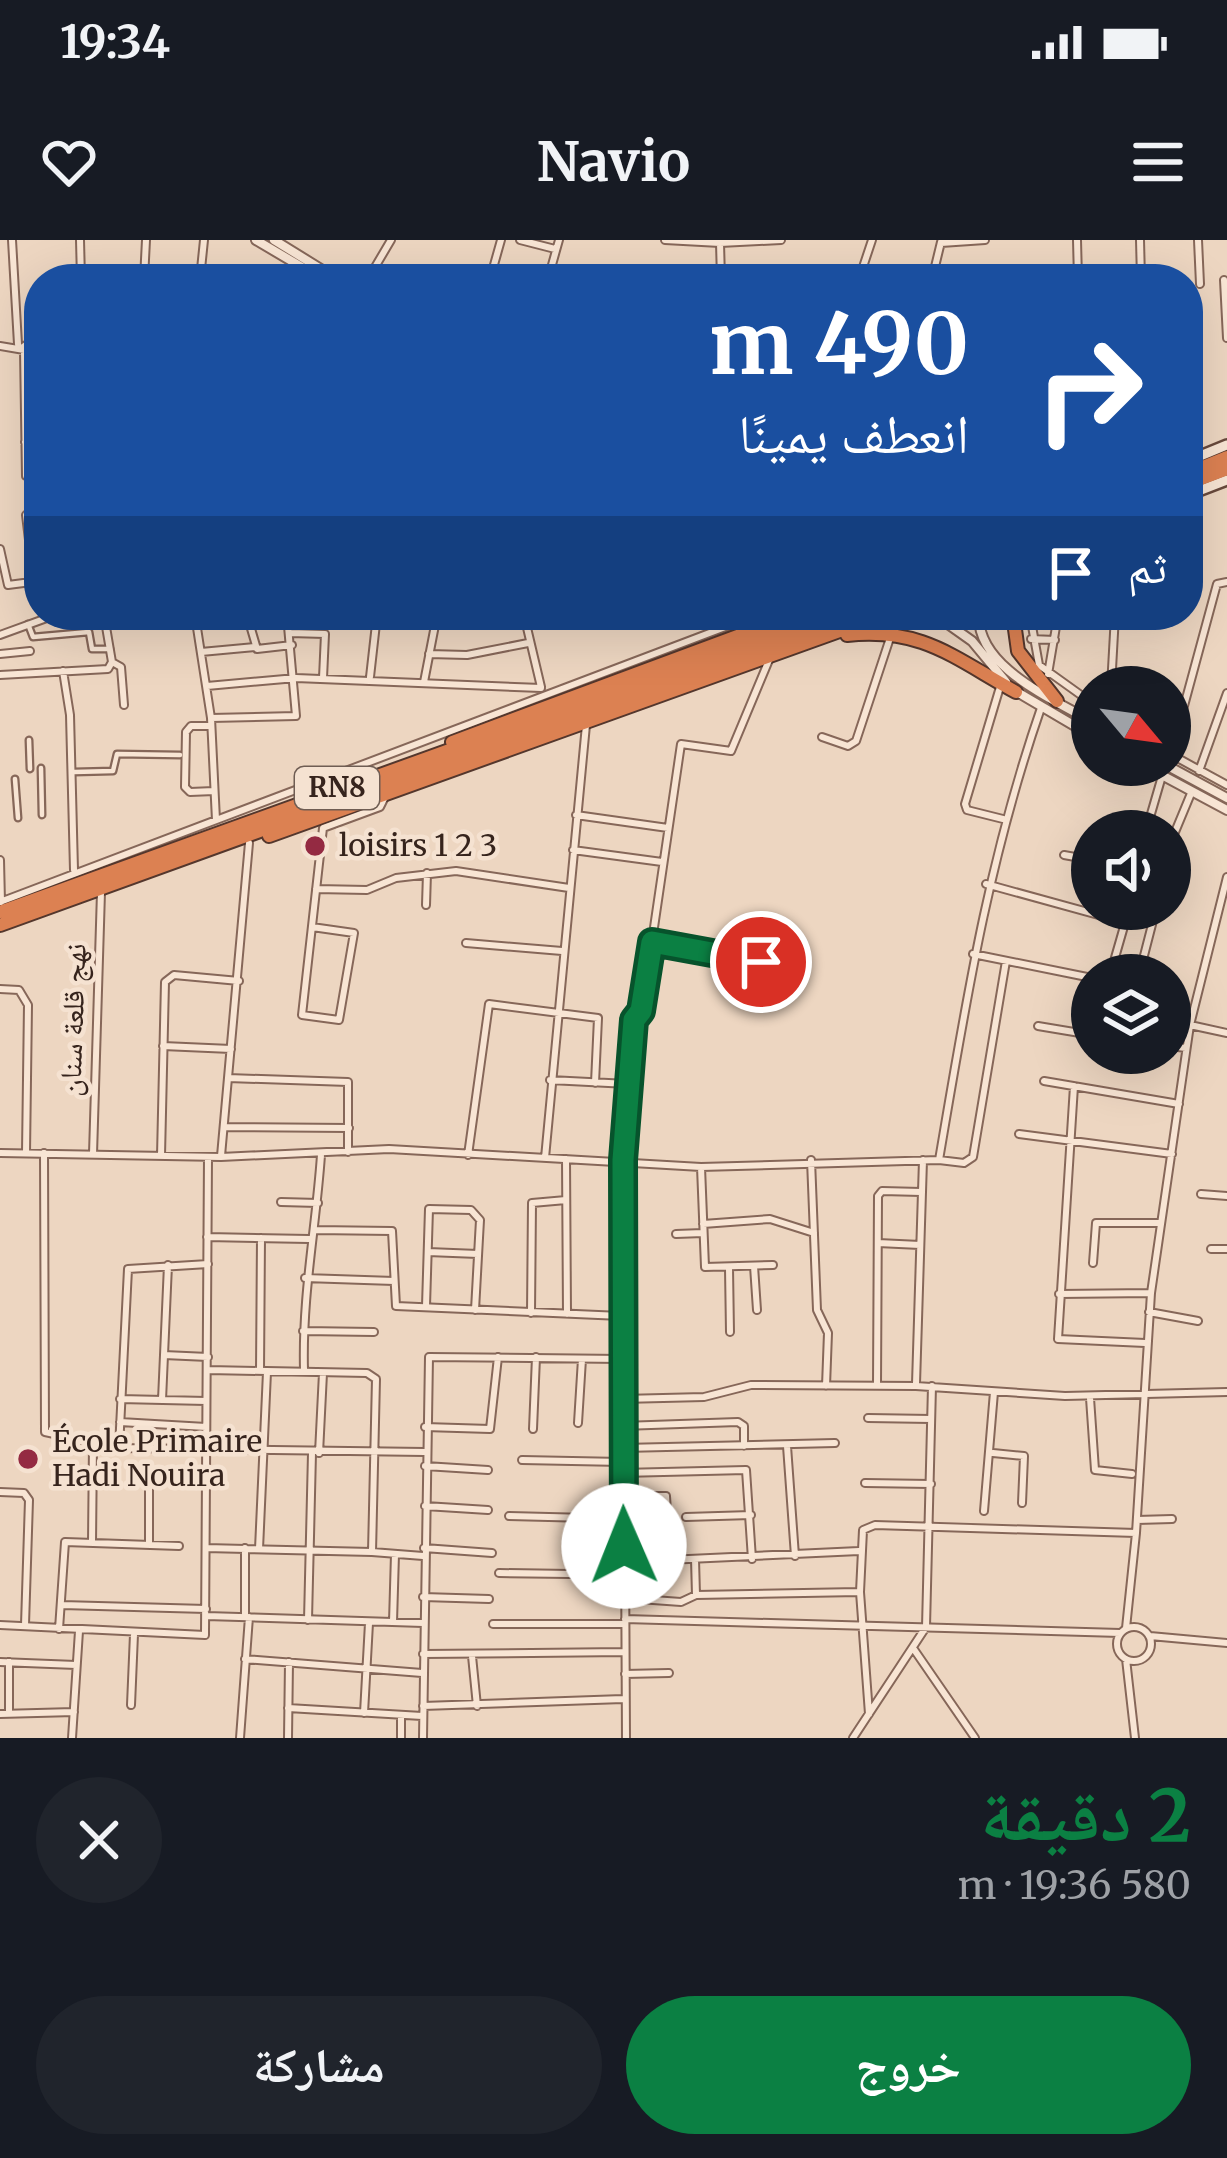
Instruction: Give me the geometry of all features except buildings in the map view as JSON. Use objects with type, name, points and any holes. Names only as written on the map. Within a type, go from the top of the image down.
[{"type":"highway","name":"RN8","points":[[0,912],[384,770],[737,630]]},
{"type":"highway","name":"RN8","points":[[0,925],[787,630]]},
{"type":"highway","name":"RN8","points":[[384,770],[812,630]]},
{"type":"highway","points":[[249,843],[843,630]]},
{"type":"highway","points":[[1015,630],[1018,651],[1057,700]]},
{"type":"highway","points":[[788,650],[844,635],[892,631],[936,645],[1016,692]]},
{"type":"highway","name":"RN8","points":[[136,876],[249,843]]},
{"type":"street","points":[[12,240],[24,382]]},
{"type":"street","points":[[256,240],[308,264]]},
{"type":"street","points":[[274,240],[303,264]]},
{"type":"street","points":[[520,240],[557,244]]},
{"type":"street","points":[[665,240],[781,240]]},
{"type":"street","points":[[941,241],[986,240]]},
{"type":"street","points":[[293,264],[294,257]]},
{"type":"street","points":[[1224,280],[1227,338]]},
{"type":"street","points":[[0,346],[24,344]]},
{"type":"street","points":[[0,549],[8,585],[24,583]]},
{"type":"street","points":[[1191,680],[1217,584],[1227,582]]},
{"type":"street","points":[[30,630],[33,637],[89,632],[92,649],[110,649]]},
{"type":"street","points":[[0,675],[107,669],[112,662],[107,630]]},
{"type":"street","points":[[197,630],[211,722],[216,820]]},
{"type":"street","points":[[251,630],[255,647]]},
{"type":"street","points":[[214,791],[190,792],[185,787],[186,732],[190,726],[211,722],[295,717],[290,630]]},
{"type":"street","points":[[369,678],[374,630]]},
{"type":"street","points":[[424,682],[434,630]]},
{"type":"street","points":[[526,630],[544,698]]},
{"type":"street","points":[[0,860],[1,902],[719,630]]},
{"type":"street","points":[[956,630],[1016,692],[1071,724]]},
{"type":"street","points":[[981,630],[1002,662],[1071,709]]},
{"type":"street","points":[[1031,630],[1048,674],[1071,689]]},
{"type":"street","points":[[1048,674],[1056,630]]},
{"type":"street","points":[[1112,666],[1114,630]]},
{"type":"street","points":[[822,737],[848,746],[856,741],[892,631]]},
{"type":"street","points":[[290,633],[325,634],[322,678]]},
{"type":"street","points":[[1031,639],[1054,640]]},
{"type":"street","points":[[429,654],[458,656],[528,643]]},
{"type":"street","points":[[201,652],[292,645]]},
{"type":"street","points":[[0,654],[30,651]]},
{"type":"street","points":[[626,1738],[621,1316],[628,1084],[681,744],[731,751],[771,657]]},
{"type":"street","points":[[112,662],[121,667],[124,705]]},
{"type":"street","points":[[63,671],[74,872]]},
{"type":"street","points":[[207,686],[296,678],[369,678],[542,688]]},
{"type":"street","points":[[1000,683],[964,804],[968,810],[1004,819]]},
{"type":"street","points":[[1199,771],[1227,693]]},
{"type":"street","points":[[938,1160],[986,884],[1041,708]]},
{"type":"street","points":[[545,1158],[586,722]]},
{"type":"street","points":[[28,740],[30,769]]},
{"type":"street","points":[[69,772],[113,771],[117,754],[180,755]]},
{"type":"street","points":[[1191,766],[1227,785]]},
{"type":"street","points":[[41,768],[42,815]]},
{"type":"street","points":[[15,779],[18,818]]},
{"type":"street","points":[[1191,779],[1227,798]]},
{"type":"street","points":[[1183,786],[1227,810]]},
{"type":"street","points":[[1184,810],[1192,790]]},
{"type":"street","points":[[312,926],[354,933],[340,1020],[303,1016],[312,926],[316,889],[324,824],[380,807],[385,797]]},
{"type":"street","points":[[576,815],[668,828]]},
{"type":"street","points":[[221,1157],[249,843]]},
{"type":"street","points":[[573,850],[662,862]]},
{"type":"street","points":[[1064,855],[1071,856]]},
{"type":"street","points":[[316,889],[370,890],[427,873],[460,871],[569,888]]},
{"type":"street","points":[[427,873],[427,905]]},
{"type":"street","points":[[1191,1021],[1227,877]]},
{"type":"street","points":[[986,884],[1071,907]]},
{"type":"street","name":"نهج قلعة سنان","points":[[93,1154],[101,888]]},
{"type":"street","points":[[652,942],[761,962]]},
{"type":"street","points":[[466,944],[562,952]]},
{"type":"street","points":[[973,955],[1071,974]]},
{"type":"street","points":[[0,1153],[468,1155],[701,1167],[811,1160],[964,1163],[974,1157],[1006,961]]},
{"type":"street","points":[[160,1156],[168,977],[239,981]]},
{"type":"street","points":[[0,988],[19,990],[28,1005],[26,1153]]},
{"type":"street","points":[[468,1155],[487,1006],[498,1002],[600,1020],[595,1083]]},
{"type":"street","points":[[1038,1025],[1071,1031]]},
{"type":"street","points":[[1191,1025],[1227,1033]]},
{"type":"street","points":[[162,1046],[231,1049]]},
{"type":"street","points":[[1118,1649],[1131,1608],[1145,1343],[1183,1074]]},
{"type":"street","points":[[228,1078],[348,1082],[348,1153]]},
{"type":"street","points":[[550,1080],[628,1084]]},
{"type":"street","points":[[1044,1081],[1179,1104]]},
{"type":"street","points":[[1075,1087],[1059,1294],[1060,1341],[1145,1343]]},
{"type":"street","points":[[224,1127],[349,1128]]},
{"type":"street","points":[[1019,1134],[1172,1154]]},
{"type":"street","points":[[44,1153],[41,1421],[50,1435],[119,1448],[205,1452],[425,1452]]},
{"type":"street","points":[[304,1372],[305,1279],[309,1239],[315,1230],[321,1155]]},
{"type":"street","points":[[0,1625],[202,1636],[206,1612],[208,1157]]},
{"type":"street","points":[[566,1159],[567,1314]]},
{"type":"street","points":[[811,1160],[817,1310],[828,1334],[826,1386]]},
{"type":"street","points":[[916,1386],[923,1160]]},
{"type":"street","points":[[701,1167],[705,1267],[773,1264]]},
{"type":"street","points":[[878,1384],[880,1192],[921,1192]]},
{"type":"street","points":[[1201,1194],[1227,1196]]},
{"type":"street","points":[[531,1312],[531,1208],[538,1200],[566,1200]]},
{"type":"street","points":[[281,1202],[318,1203]]},
{"type":"street","points":[[425,1306],[432,1208],[476,1212],[475,1310]]},
{"type":"street","points":[[676,1234],[770,1219],[814,1233]]},
{"type":"street","points":[[1093,1263],[1096,1222],[1161,1223]]},
{"type":"street","points":[[315,1230],[391,1230],[394,1305],[621,1316]]},
{"type":"street","points":[[207,1237],[309,1239]]},
{"type":"street","points":[[259,1549],[261,1238]]},
{"type":"street","points":[[878,1243],[920,1245]]},
{"type":"street","points":[[1210,1249],[1227,1250]]},
{"type":"street","points":[[427,1252],[478,1254]]},
{"type":"street","points":[[119,1448],[126,1274],[133,1265],[208,1264]]},
{"type":"street","points":[[162,1400],[168,1265]]},
{"type":"street","points":[[754,1266],[758,1310]]},
{"type":"street","points":[[729,1268],[730,1332]]},
{"type":"street","points":[[305,1279],[394,1280]]},
{"type":"street","points":[[1059,1294],[1151,1293]]},
{"type":"street","points":[[1149,1312],[1198,1321]]},
{"type":"street","points":[[303,1331],[374,1332]]},
{"type":"street","points":[[164,1355],[208,1357]]},
{"type":"street","points":[[423,1738],[429,1357],[622,1359]]},
{"type":"street","points":[[425,1427],[490,1429],[498,1357]]},
{"type":"street","points":[[533,1429],[536,1357]]},
{"type":"street","points":[[578,1423],[582,1359]]},
{"type":"street","points":[[208,1370],[374,1376],[372,1552]]},
{"type":"street","points":[[308,1620],[322,1372]]},
{"type":"street","points":[[622,1399],[704,1397],[751,1385],[878,1384],[1090,1396],[1227,1392]]},
{"type":"street","points":[[853,1738],[926,1627],[932,1387]]},
{"type":"street","points":[[984,1511],[993,1453],[994,1392]]},
{"type":"street","points":[[1090,1396],[1095,1470],[1132,1474]]},
{"type":"street","points":[[120,1400],[207,1401]]},
{"type":"street","points":[[868,1418],[931,1420]]},
{"type":"street","points":[[120,1422],[206,1427]]},
{"type":"street","points":[[622,1426],[738,1422],[744,1426],[744,1446]]},
{"type":"street","points":[[623,1448],[835,1443]]},
{"type":"street","points":[[92,1543],[93,1444]]},
{"type":"street","points":[[787,1444],[795,1556]]},
{"type":"street","points":[[993,1453],[1024,1456],[1022,1503]]},
{"type":"street","points":[[522,1460],[622,1462]]},
{"type":"street","points":[[425,1466],[488,1470]]},
{"type":"street","points":[[622,1473],[746,1470],[752,1559]]},
{"type":"street","points":[[149,1472],[149,1545]]},
{"type":"street","points":[[865,1483],[931,1484]]},
{"type":"street","points":[[0,1492],[24,1493],[29,1500],[25,1627]]},
{"type":"street","points":[[622,1496],[665,1496],[670,1560]]},
{"type":"street","points":[[425,1506],[488,1510]]},
{"type":"street","points":[[686,1517],[751,1515]]},
{"type":"street","points":[[509,1516],[668,1520]]},
{"type":"street","points":[[499,1573],[572,1574],[575,1519]]},
{"type":"street","points":[[1137,1520],[1172,1519]]},
{"type":"street","points":[[868,1714],[859,1551],[860,1535],[870,1526],[1136,1533]]},
{"type":"street","points":[[59,1629],[64,1544],[179,1546]]},
{"type":"street","points":[[624,1546],[669,1544]]},
{"type":"street","points":[[206,1548],[492,1553]]},
{"type":"street","points":[[240,1738],[247,1618],[245,1549]]},
{"type":"street","points":[[624,1562],[859,1551]]},
{"type":"street","points":[[393,1623],[395,1554]]},
{"type":"street","points":[[695,1559],[697,1595]]},
{"type":"street","points":[[625,1598],[681,1601],[697,1595],[860,1592]]},
{"type":"street","points":[[423,1597],[489,1598]]},
{"type":"street","points":[[62,1605],[247,1618],[423,1623]]},
{"type":"street","points":[[1131,1608],[1137,1626],[1150,1636],[1227,1643]]},
{"type":"street","points":[[493,1624],[625,1621],[1096,1634],[1137,1626]]},
{"type":"street","points":[[364,1713],[369,1623]]},
{"type":"street","points":[[72,1738],[79,1631]]},
{"type":"street","points":[[131,1706],[134,1634]]},
{"type":"street","points":[[1096,1634],[1126,1659],[1136,1738]]},
{"type":"street","points":[[1150,1636],[1152,1646]]},
{"type":"street","points":[[1132,1683],[1140,1660],[1166,1637]]},
{"type":"street","points":[[913,1648],[974,1738]]},
{"type":"street","points":[[423,1654],[625,1652]]},
{"type":"street","points":[[472,1656],[477,1706]]},
{"type":"street","points":[[245,1659],[422,1673]]},
{"type":"street","points":[[1126,1659],[1140,1660]]},
{"type":"street","points":[[74,1712],[4,1714],[4,1662],[76,1665]]},
{"type":"street","points":[[288,1738],[289,1662]]},
{"type":"street","points":[[625,1674],[669,1673]]},
{"type":"street","points":[[288,1708],[401,1715],[625,1699]]},
{"type":"street","points":[[401,1715],[401,1738]]},
{"type":"place","name":"loisirs 1 2 3","points":[[315,846]]},
{"type":"place","name":"École Primaire Hadi Nouira","points":[[28,1459]]},
{"type":"route","points":[[624,1546],[623,1160],[634,1020],[641,1011],[652,942],[761,962]]}]
